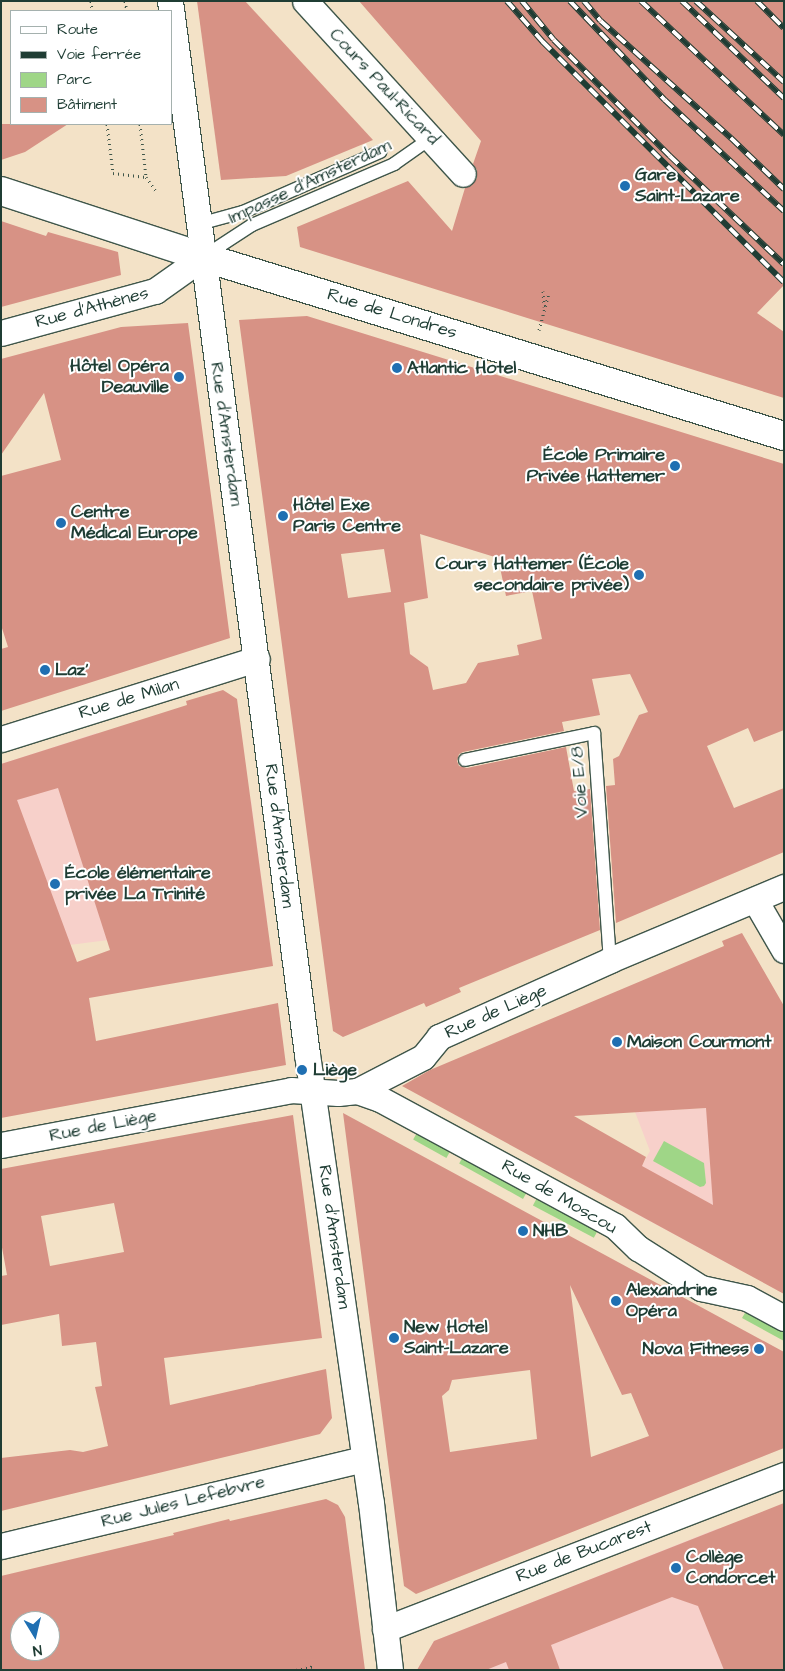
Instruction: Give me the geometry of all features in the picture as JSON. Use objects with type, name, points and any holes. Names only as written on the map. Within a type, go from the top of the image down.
[{"type":"main road","name":"Rue de Londres","points":[[1,191],[203,256],[784,436]]},
{"type":"street","name":"Cours Paul-Ricard","points":[[304,1],[463,174]]},
{"type":"street","name":"Rue d'Amsterdam","points":[[172,16],[313,1092],[364,1459],[390,1670]]},
{"type":"street","name":"Rue d'Athènes","points":[[1,333],[156,291],[203,256]]},
{"type":"street","name":"Rue de Milan","points":[[1,739],[257,659]]},
{"type":"street","name":"Rue de Liège","points":[[1,1145],[292,1090],[313,1092],[357,1091],[423,1057],[439,1037],[610,960],[784,888]]},
{"type":"street","points":[[755,900],[784,950]]},
{"type":"street","name":"Rue de Moscou","points":[[357,1091],[380,1099],[615,1226],[638,1248],[701,1288],[747,1298],[784,1318]]},
{"type":"street","name":"Rue Jules Lefebvre","points":[[1,1546],[364,1459]]},
{"type":"street","name":"Rue de Bucarest","points":[[385,1629],[784,1475]]},
{"type":"lane","name":"Impasse d'Amsterdam","points":[[203,256],[252,224],[394,164],[431,138]]},
{"type":"lane","points":[[199,224],[243,212],[380,152]]},
{"type":"lane","name":"Voie E/8","points":[[466,760],[594,733],[610,960]]},
{"type":"path","points":[[107,125],[113,173],[146,177]]},
{"type":"path","points":[[140,125],[146,177],[155,190]]},
{"type":"path","points":[[543,290],[544,311]]},
{"type":"path","points":[[539,330],[549,292]]},
{"type":"path","points":[[296,1670],[315,1666]]},
{"type":"shaded area","points":[[97,733],[125,816],[251,800],[267,920],[45,948],[1,827],[1,764]]},
{"type":"shaded area","points":[[706,1108],[753,1226],[731,1265],[620,1205],[650,1151],[635,1112]]},
{"type":"shaded area","name":"Collège Condorcet","points":[[719,1528],[775,1670],[417,1670],[434,1641]]},
{"type":"green space","points":[[419,1129],[452,1147],[446,1158],[413,1139]]},
{"type":"green space","points":[[664,1141],[704,1163],[706,1183],[704,1186],[700,1187],[653,1161]]},
{"type":"green space","points":[[465,1153],[529,1188],[523,1199],[459,1163]]},
{"type":"green space","points":[[539,1194],[600,1226],[594,1238],[533,1205]]},
{"type":"green space","points":[[748,1308],[784,1327],[784,1341],[742,1318]]},
{"type":"building","points":[[197,1],[245,1],[373,140],[286,176],[221,180]]},
{"type":"building","name":"Gare Saint-Lazare","points":[[359,1],[784,1],[784,285],[757,313],[784,332],[784,398],[300,247],[297,227],[408,181],[452,231],[465,188],[472,185],[477,178],[477,170],[473,164],[481,141]]},
{"type":"building","points":[[1,124],[66,125],[25,152],[1,160]]},
{"type":"building","points":[[1,221],[46,236],[48,232],[118,252],[121,275],[1,307]]},
{"type":"building","points":[[307,316],[784,464],[784,730],[754,742],[748,728],[707,746],[734,808],[784,788],[784,852],[616,923],[606,786],[615,785],[613,759],[619,756],[639,715],[648,712],[630,674],[592,679],[600,715],[562,722],[564,731],[463,752],[459,754],[457,761],[459,766],[467,768],[566,747],[574,791],[590,789],[600,930],[459,988],[461,992],[426,1007],[424,1003],[343,1037],[333,1031],[239,320]],"holes":[[[420,534],[498,558],[506,596],[532,591],[542,639],[517,645],[519,655],[478,663],[466,683],[433,690],[428,667],[410,654],[404,603],[428,598]],[[384,549],[391,592],[348,598],[341,554]]]},
{"type":"building","points":[[188,323],[230,638],[1,711],[1,649],[8,647],[1,625],[1,476],[61,460],[44,393],[1,455],[1,359],[121,327]]},
{"type":"building","points":[[223,690],[237,699],[273,966],[89,998],[96,1041],[278,1003],[286,1065],[1,1118],[1,764],[187,705],[186,701]],"holes":[[[58,788],[110,950],[77,962],[17,800]]]},
{"type":"building","points":[[742,933],[784,1006],[784,1294],[402,1086],[430,1070],[724,946],[722,941]],"holes":[[[706,1108],[713,1205],[642,1166],[646,1157],[574,1116]]]},
{"type":"building","points":[[343,1113],[784,1352],[784,1448],[416,1594],[404,1586]],"holes":[[[570,1285],[622,1395],[631,1393],[649,1436],[591,1457]],[[530,1370],[537,1439],[450,1452],[442,1396],[449,1390],[452,1380]]]},
{"type":"building","points":[[293,1115],[322,1338],[164,1358],[170,1405],[326,1369],[332,1418],[320,1434],[1,1511],[1,1458],[70,1450],[83,1452],[108,1446],[95,1387],[102,1386],[96,1342],[62,1346],[59,1314],[1,1325],[1,1276],[7,1275],[1,1242],[1,1169]],"holes":[[[114,1203],[124,1252],[50,1266],[41,1216]]]},
{"type":"building","points":[[326,1499],[338,1505],[345,1517],[365,1670],[1,1670],[1,1576],[174,1535],[173,1533],[229,1519],[230,1521]]},
{"type":"building","name":"Collège Condorcet","points":[[784,1503],[784,1670],[724,1670],[698,1606],[672,1597],[551,1645],[560,1670],[509,1670],[506,1662],[486,1670],[417,1670],[434,1641]]},
{"type":"railway","points":[[507,1],[543,42],[784,282]]},
{"type":"railway","points":[[522,1],[554,40],[670,156],[784,264]]},
{"type":"railway","points":[[570,1],[665,100],[784,211]]},
{"type":"railway","points":[[584,1],[601,21],[731,138],[784,189]]},
{"type":"railway","points":[[641,1],[784,135]]},
{"type":"railway","points":[[682,1],[784,98]]},
{"type":"railway","points":[[696,1],[784,82]]},
{"type":"railway","points":[[757,1],[784,28]]},
{"type":"place","name":"Gare Saint-Lazare","points":[[625,186]]},
{"type":"place","name":"Atlantic Hotel","points":[[397,368]]},
{"type":"place","name":"Hôtel Opéra Deauville","points":[[179,377]]},
{"type":"place","name":"École Primaire Privée Hattemer","points":[[675,466]]},
{"type":"place","name":"Hôtel Exe Paris Centre","points":[[283,516]]},
{"type":"place","name":"Centre Médical Europe","points":[[61,523]]},
{"type":"place","name":"Cours Hattemer (École secondaire privée)","points":[[639,575]]},
{"type":"place","name":"Laz'","points":[[45,670]]},
{"type":"place","name":"École élémentaire privée La Trinité","points":[[55,884]]},
{"type":"place","name":"Maison Courmont","points":[[617,1042]]},
{"type":"place","name":"Liège","points":[[302,1070]]},
{"type":"place","name":"NHB","points":[[523,1231]]},
{"type":"place","name":"Alexandrine Opéra","points":[[616,1301]]},
{"type":"place","name":"New Hotel Saint-Lazare","points":[[394,1338]]},
{"type":"place","name":"Nova Fitness","points":[[759,1349]]},
{"type":"place","name":"Collège Condorcet","points":[[676,1568]]}]
